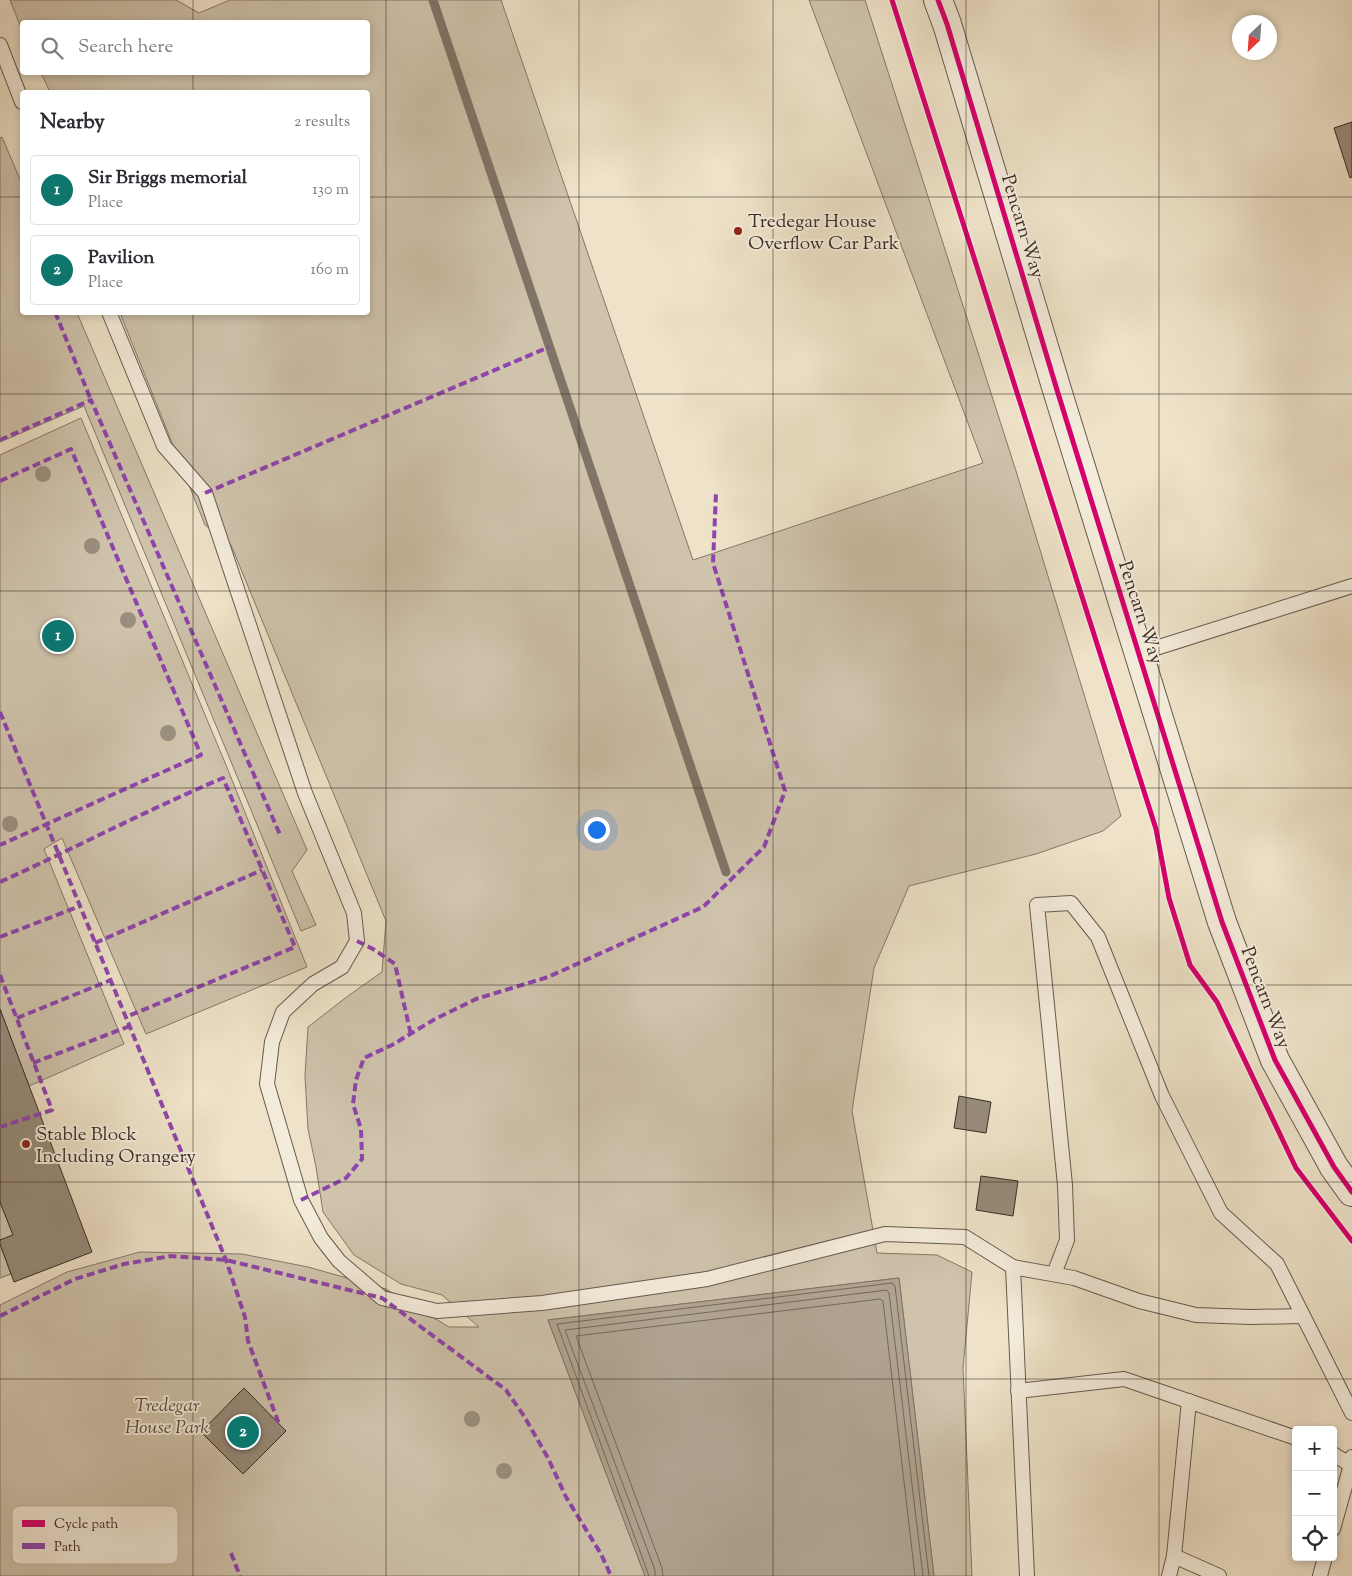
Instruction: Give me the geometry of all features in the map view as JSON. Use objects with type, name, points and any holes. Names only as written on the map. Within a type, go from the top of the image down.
[{"type":"street","name":"Pencarn Way","points":[[943,8],[1054,380],[1222,922],[1275,1060],[1334,1167],[1352,1192]]},
{"type":"lane","points":[[0,45],[20,97]]},
{"type":"lane","points":[[110,315],[164,446],[205,493],[305,794],[354,912],[357,941],[342,967],[313,984],[283,1012],[272,1042],[267,1084],[301,1200],[322,1238],[339,1261],[382,1298],[437,1312],[542,1303],[707,1279],[885,1234],[965,1238],[1013,1267],[1074,1278],[1139,1301],[1196,1314],[1250,1317],[1303,1316]]},
{"type":"lane","points":[[1140,653],[1352,586]]},
{"type":"lane","points":[[1054,1274],[1066,1240],[1065,1185],[1037,905],[1071,903],[1098,937],[1162,1096],[1221,1213],[1277,1264],[1352,1413]]},
{"type":"lane","points":[[1013,1267],[1027,1576]]},
{"type":"lane","points":[[1018,1391],[1124,1379],[1292,1437]]},
{"type":"lane","points":[[1169,1576],[1174,1556],[1189,1401]]},
{"type":"lane","points":[[1337,1455],[1352,1461],[1337,1516]]},
{"type":"lane","points":[[1174,1556],[1218,1576]]},
{"type":"lane","points":[[1320,1576],[1324,1561]]},
{"type":"green space","name":"Tredegar House Park","points":[[10,0],[176,0],[199,13],[230,0],[501,0],[693,560],[983,463],[809,0],[865,0],[1016,471],[1121,816],[1103,831],[1036,854],[909,886],[874,968],[852,1111],[877,1253],[937,1255],[972,1272],[963,1368],[972,1576],[934,1576],[899,1278],[548,1320],[645,1576],[0,1576],[0,1305],[67,1272],[140,1252],[242,1254],[308,1267],[386,1289],[449,1327],[479,1327],[442,1295],[401,1284],[354,1255],[323,1212],[308,1129],[305,1076],[308,1027],[382,972],[386,921],[231,545],[205,525],[121,315],[370,315],[370,90],[49,90],[42,75],[370,75],[370,20],[20,20],[20,25]]},
{"type":"green space","points":[[2,137],[20,179],[20,315],[78,315],[307,850],[292,871],[316,925],[301,931],[84,406],[0,442],[0,138]]},
{"type":"green space","points":[[81,418],[226,765],[307,967],[146,1034],[62,838],[44,849],[124,1044],[29,1086],[0,1009],[0,455]]},
{"type":"green space","points":[[0,1202],[13,1235],[0,1240]]},
{"type":"green space","points":[[0,1244],[11,1274],[0,1278]]},
{"type":"water","points":[[899,1278],[934,1576],[645,1576],[548,1320]]},
{"type":"building","points":[[1352,122],[1352,177],[1350,178],[1334,128]]},
{"type":"building","name":"Stable Block Including Orangery","points":[[0,1009],[92,1252],[14,1282],[0,1244],[0,1240],[13,1235],[0,1202]]},
{"type":"building","points":[[959,1096],[991,1102],[986,1133],[954,1128]]},
{"type":"building","points":[[981,1176],[1018,1181],[1013,1216],[976,1210]]},
{"type":"building","points":[[244,1388],[286,1431],[243,1474],[201,1432]]},
{"type":"waterway","points":[[433,0],[726,872]]},
{"type":"marked path","points":[[56,315],[91,400]]},
{"type":"marked path","points":[[205,493],[549,347]]},
{"type":"marked path","points":[[0,440],[91,400],[281,837]]},
{"type":"marked path","points":[[0,481],[71,449],[201,755],[0,845]]},
{"type":"marked path","points":[[301,1200],[346,1178],[362,1159],[361,1129],[353,1104],[356,1080],[364,1058],[392,1045],[435,1019],[476,999],[548,977],[703,907],[764,847],[785,791],[713,563],[716,493]]},
{"type":"marked path","points":[[0,712],[226,1260],[245,1317],[248,1341],[279,1424]]},
{"type":"marked path","points":[[0,882],[223,778],[295,947],[126,1017]]},
{"type":"marked path","points":[[95,943],[262,870]]},
{"type":"marked path","points":[[0,937],[80,906]]},
{"type":"marked path","points":[[357,941],[395,964],[411,1035]]},
{"type":"marked path","points":[[0,975],[52,1110],[0,1127]]},
{"type":"marked path","points":[[17,1018],[111,980]]},
{"type":"marked path","points":[[33,1063],[130,1026]]},
{"type":"marked path","points":[[0,1316],[75,1279],[124,1264],[171,1256],[226,1260],[382,1298],[506,1390],[524,1416],[548,1458],[566,1497],[601,1554],[611,1576]]},
{"type":"marked path","points":[[231,1553],[240,1576]]},
{"type":"cycle path","points":[[892,0],[1156,829],[1169,898],[1190,965],[1217,1002],[1296,1168],[1352,1241]]},
{"type":"cycle path","points":[[938,0],[947,24],[1057,390],[1222,922],[1275,1060],[1334,1167],[1352,1192]]},
{"type":"place","name":"Tredegar House Overflow Car Park","points":[[738,231]]},
{"type":"place","name":"Sir Briggs memorial","points":[[58,636]]},
{"type":"place","name":"Stable Block Including Orangery","points":[[26,1144]]},
{"type":"place","name":"Pavilion","points":[[243,1432]]}]
